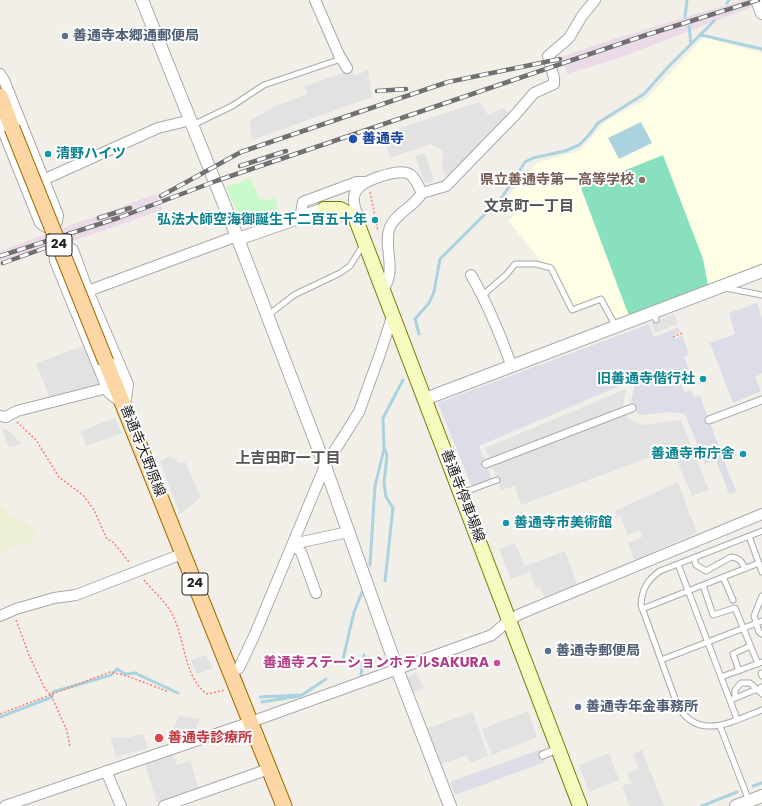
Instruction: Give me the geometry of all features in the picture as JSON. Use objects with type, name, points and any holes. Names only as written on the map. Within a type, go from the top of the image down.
[{"type":"main road","name":"善通寺大野原線","points":[[0,96],[6,125],[125,406],[182,554],[284,806]]},
{"type":"main road","name":"善通寺停車場線","points":[[324,210],[340,209],[355,217],[508,621],[580,806]]},
{"type":"street","points":[[142,0],[238,237],[324,466],[397,669],[448,789],[450,806]]},
{"type":"street","points":[[315,0],[341,59],[348,68]]},
{"type":"street","points":[[422,192],[446,186],[506,125],[534,93],[554,84],[548,56],[569,38],[582,16],[595,0]]},
{"type":"street","points":[[757,0],[762,13]]},
{"type":"street","points":[[0,74],[4,80],[58,216],[57,222],[46,227],[40,223],[6,125]]},
{"type":"street","points":[[43,180],[158,128],[192,123]]},
{"type":"street","points":[[363,238],[362,226],[355,208],[355,194],[360,186],[368,184],[389,174],[407,173],[415,178],[422,192]]},
{"type":"street","points":[[300,218],[303,202],[357,182],[368,184]]},
{"type":"street","points":[[383,290],[389,282],[390,227],[396,218],[418,201],[422,192]]},
{"type":"street","points":[[88,291],[238,237],[324,210]]},
{"type":"street","points":[[67,246],[73,250],[88,291],[128,384],[125,406],[109,393],[55,261],[54,253],[67,246]]},
{"type":"street","points":[[373,264],[384,264],[389,258]]},
{"type":"street","points":[[425,399],[616,327],[655,316],[720,287],[762,271]]},
{"type":"street","points":[[470,275],[483,295],[496,323],[512,367]]},
{"type":"street","points":[[231,673],[239,668],[243,662],[324,466],[359,412],[393,314]]},
{"type":"street","points":[[3,416],[107,388]]},
{"type":"street","points":[[709,420],[739,405],[762,400]]},
{"type":"street","points":[[486,464],[632,408]]},
{"type":"street","points":[[5,806],[251,722],[492,635],[508,621],[528,611],[762,514]]},
{"type":"street","points":[[293,544],[348,532]]},
{"type":"street","points":[[293,544],[302,552],[316,593]]},
{"type":"street","points":[[0,616],[54,598],[76,595],[182,554]]},
{"type":"street","points":[[164,806],[269,769]]},
{"type":"street","points":[[106,771],[121,806]]},
{"type":"street","points":[[736,806],[762,796]]},
{"type":"lane","points":[[192,123],[232,106],[264,85],[341,59]]},
{"type":"lane","points":[[267,316],[294,295],[340,273],[350,266],[363,238]]},
{"type":"lane","points":[[483,295],[516,264],[536,264],[551,268],[572,310],[601,298],[616,327]]},
{"type":"lane","points":[[720,287],[762,295]]},
{"type":"lane","points":[[461,494],[497,480]]},
{"type":"lane","points":[[762,531],[660,571],[649,579],[641,595],[642,609],[681,713],[696,723],[704,726],[720,726],[762,710]]},
{"type":"lane","points":[[749,536],[759,560],[762,572]]},
{"type":"lane","points":[[694,558],[696,565],[706,571],[731,557],[737,558],[742,562],[745,569]]},
{"type":"lane","points":[[642,609],[745,569],[759,560]]},
{"type":"lane","points":[[678,564],[722,677],[733,699],[737,719]]},
{"type":"lane","points":[[723,577],[733,600]]},
{"type":"lane","points":[[703,585],[713,616],[735,608],[750,646],[760,663],[722,677]]},
{"type":"lane","points":[[762,596],[754,616],[759,632],[762,634]]},
{"type":"lane","points":[[661,660],[762,622]]},
{"type":"lane","points":[[739,671],[733,654],[750,646]]},
{"type":"lane","points":[[733,699],[735,690],[741,683],[750,683],[759,688],[762,694]]},
{"type":"lane","points":[[733,699],[759,688]]},
{"type":"lane","points":[[720,726],[749,801]]},
{"type":"path","points":[[368,184],[379,234]]},
{"type":"path","points":[[673,337],[681,334]]},
{"type":"path","points":[[3,416],[19,423],[36,440],[59,477],[84,496],[94,510],[107,539],[113,542],[173,616],[184,653],[201,690],[207,694],[228,690]]},
{"type":"path","points":[[12,611],[44,689],[52,698],[67,731],[70,747]]},
{"type":"path","points":[[0,714],[110,672],[117,675],[128,676],[169,692]]},
{"type":"shaded area","points":[[743,0],[762,0],[762,3],[619,58],[567,74],[561,57],[614,39]]},
{"type":"shaded area","name":"県立善通寺第一高等学校","points":[[704,37],[762,53],[762,263],[616,321],[602,295],[574,307],[554,267],[543,264],[509,221],[519,208],[508,197],[537,163],[581,150],[605,122],[646,99]]},
{"type":"shaded area","points":[[352,70],[354,76],[368,70],[372,97],[252,140],[250,128],[251,120],[273,107],[307,94],[305,86]]},
{"type":"shaded area","points":[[480,102],[488,115],[504,108],[511,116],[448,177],[442,171],[443,150],[430,144],[390,158],[384,133]]},
{"type":"shaded area","points":[[425,153],[434,181],[425,183],[415,156]]},
{"type":"shaded area","points":[[156,194],[163,210],[0,266],[0,251]]},
{"type":"shaded area","points":[[757,303],[762,319],[762,373],[755,377],[761,391],[733,403],[710,343],[735,334],[729,313]]},
{"type":"shaded area","points":[[674,314],[678,324],[655,333],[651,323]]},
{"type":"shaded area","points":[[649,324],[654,337],[678,327],[680,332],[673,335],[673,337],[675,339],[682,335],[689,354],[684,357],[690,372],[685,375],[688,381],[681,384],[685,392],[691,390],[694,397],[700,396],[736,492],[729,494],[716,460],[705,464],[685,414],[671,412],[640,415],[632,408],[631,402],[636,379],[479,446],[492,479],[472,487],[438,403]]},
{"type":"shaded area","points":[[84,346],[100,384],[50,399],[36,363]]},
{"type":"shaded area","points":[[626,389],[623,407],[628,418],[642,425],[681,420],[709,490],[692,496],[672,449],[521,505],[515,486],[501,490],[485,448]]},
{"type":"shaded area","points":[[115,418],[122,433],[86,446],[81,431]]},
{"type":"shaded area","points":[[2,429],[7,429],[22,444],[9,447]]},
{"type":"shaded area","points":[[170,456],[180,463],[185,462],[201,497],[180,514],[160,461]]},
{"type":"shaded area","points":[[678,482],[697,533],[634,560],[628,543],[642,537],[640,530],[627,535],[621,516],[617,517],[615,511]]},
{"type":"shaded area","points":[[0,503],[12,516],[25,522],[33,530],[36,535],[32,537],[34,542],[28,545],[26,542],[0,553]]},
{"type":"shaded area","points":[[515,543],[525,566],[565,551],[577,584],[544,597],[540,586],[536,588],[530,572],[511,579],[499,549]]},
{"type":"shaded area","points":[[206,655],[213,668],[197,674],[191,660]]},
{"type":"shaded area","points":[[416,673],[424,688],[411,693],[405,678]]},
{"type":"shaded area","points":[[528,711],[537,737],[492,755],[482,729]]},
{"type":"shaded area","points":[[473,712],[488,756],[470,763],[467,755],[439,765],[426,729]]},
{"type":"shaded area","points":[[179,716],[200,719],[193,733],[176,738],[173,729]]},
{"type":"shaded area","points":[[143,734],[148,748],[116,757],[110,737],[125,738]]},
{"type":"shaded area","points":[[541,749],[545,762],[455,795],[450,782]]},
{"type":"shaded area","points":[[642,750],[664,806],[630,806],[622,786],[631,783],[627,774],[639,769],[633,754]]},
{"type":"shaded area","points":[[173,753],[177,765],[190,761],[199,790],[157,803],[144,762]]},
{"type":"shaded area","points":[[609,753],[619,780],[589,792],[579,765]]},
{"type":"green space","points":[[663,155],[703,259],[708,285],[629,316],[581,188]]},
{"type":"green space","points":[[251,178],[259,199],[268,200],[275,198],[279,213],[276,218],[257,225],[248,225],[241,220],[226,187]]},
{"type":"water","points":[[641,122],[652,143],[619,159],[608,138]]},
{"type":"waterway","points":[[685,17],[687,0]]},
{"type":"waterway","points":[[419,334],[415,319],[429,303],[434,292],[440,259],[503,196],[525,162],[533,158],[565,151],[579,145],[598,123],[644,94],[668,67],[714,21]]},
{"type":"waterway","points":[[689,26],[691,44]]},
{"type":"waterway","points":[[701,35],[762,49]]},
{"type":"waterway","points":[[385,581],[393,508],[386,497],[384,483],[387,455],[384,447],[383,418],[403,380]]},
{"type":"waterway","points":[[370,565],[375,486],[384,449]]},
{"type":"waterway","points":[[343,659],[354,612],[363,590]]},
{"type":"waterway","points":[[361,675],[364,655]]},
{"type":"waterway","points":[[0,717],[52,697],[53,692],[111,675],[117,669],[125,674],[135,673],[178,693]]},
{"type":"waterway","points":[[260,697],[302,695],[326,679]]},
{"type":"waterway","points":[[262,702],[300,696]]},
{"type":"waterway","points":[[753,786],[762,783]]},
{"type":"waterway","points":[[702,806],[737,792]]},
{"type":"railway","points":[[0,256],[118,218],[216,181],[643,36],[758,0]]},
{"type":"railway","points":[[161,196],[241,152],[448,82],[560,59]]},
{"type":"railway","points":[[377,91],[406,89]]},
{"type":"railway","points":[[240,166],[286,151]]},
{"type":"railway","points":[[99,218],[130,208]]},
{"type":"railway","points":[[3,263],[70,239]]},
{"type":"place","name":"善通寺本郷通郵便局","points":[[65,36]]},
{"type":"place","name":"善通寺","points":[[353,139]]},
{"type":"place","name":"清野ハイツ","points":[[48,154]]},
{"type":"place","name":"県立善通寺第一高等学校","points":[[642,180]]},
{"type":"place","name":"弘法大師空海御誕生千二百五十年","points":[[375,220]]},
{"type":"place","name":"旧善通寺偕行社","points":[[703,379]]},
{"type":"place","name":"善通寺市庁舎","points":[[743,454]]},
{"type":"place","name":"善通寺市美術館","points":[[506,523]]},
{"type":"place","name":"善通寺郵便局","points":[[548,651]]},
{"type":"place","name":"善通寺ステーションホテルSAKURA","points":[[497,663]]},
{"type":"place","name":"善通寺年金事務所","points":[[578,707]]},
{"type":"place","name":"善通寺診療所","points":[[159,738]]},
{"type":"district","name":"文京町一丁目","points":[[529,207]]},
{"type":"district","name":"上吉田町一丁目","points":[[288,459]]}]
